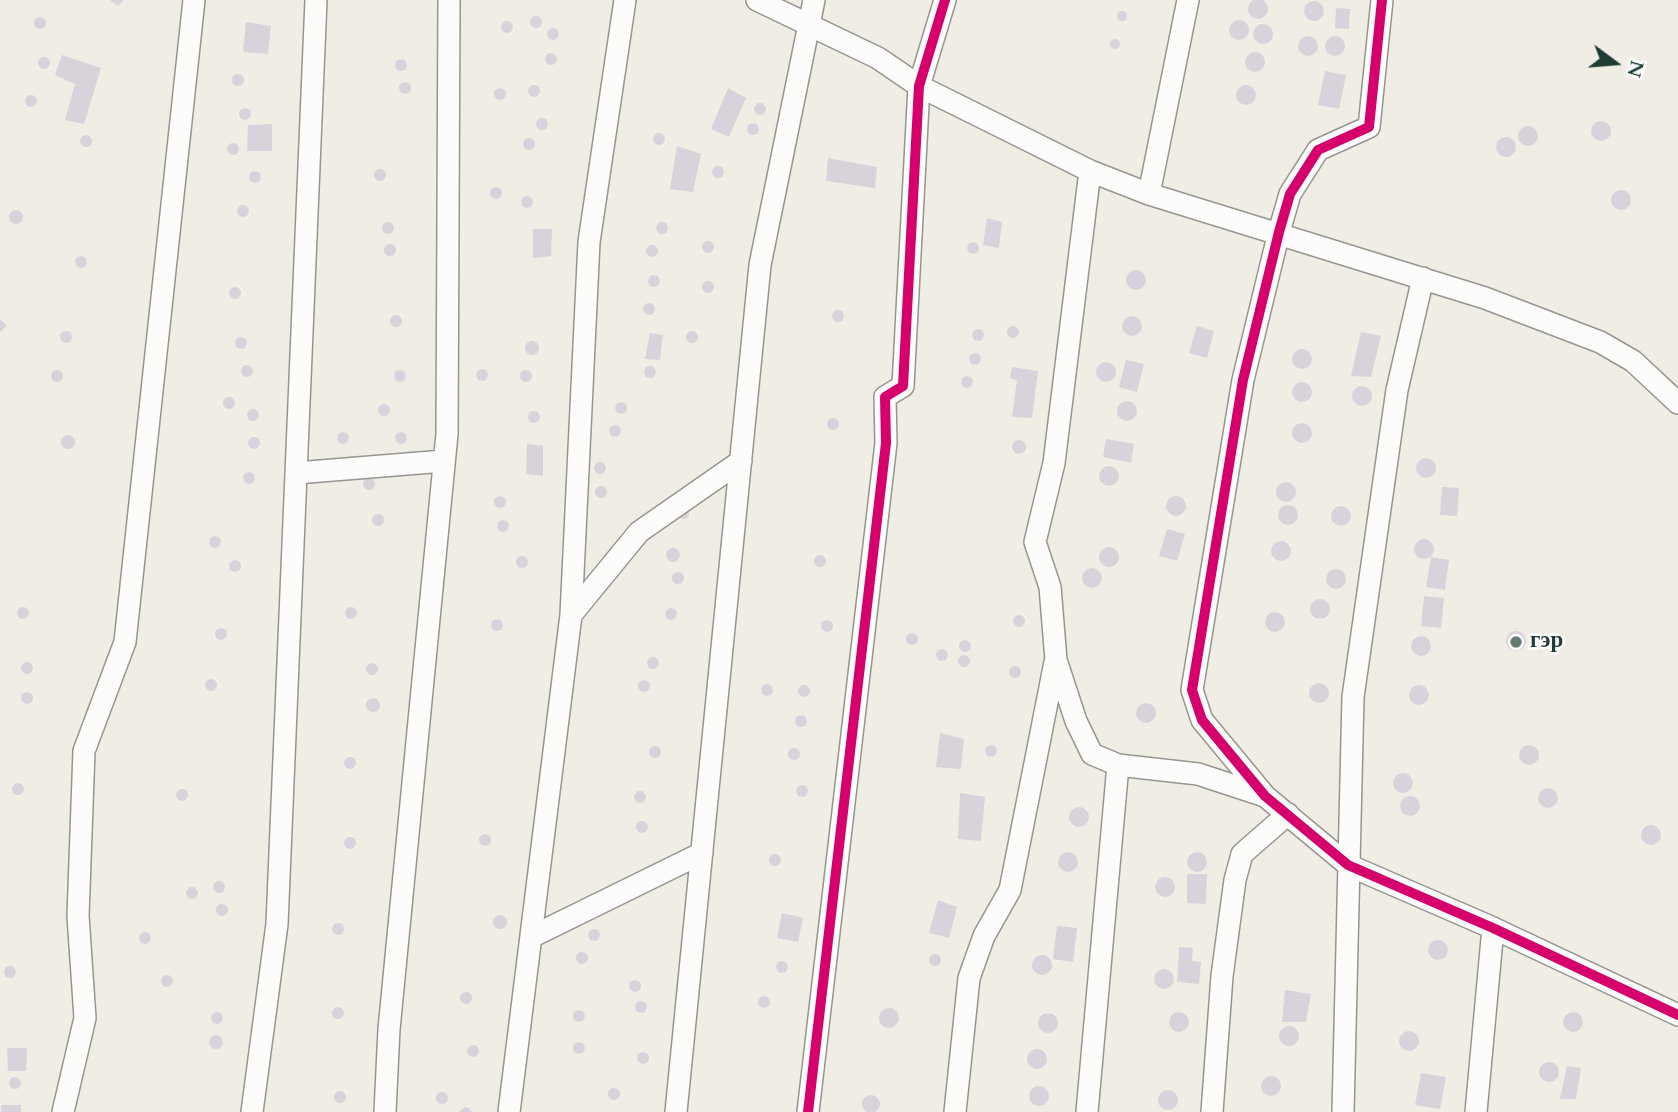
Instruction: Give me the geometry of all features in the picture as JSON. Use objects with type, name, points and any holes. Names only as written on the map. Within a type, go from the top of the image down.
[{"type":"street","points":[[62,1112],[85,1018],[78,916],[84,751],[125,642],[194,0]]},
{"type":"street","points":[[252,1112],[276,924],[316,0]]},
{"type":"street","points":[[385,1112],[391,1015],[444,461],[449,0]]},
{"type":"street","points":[[509,1112],[571,615],[589,242],[625,0]]},
{"type":"street","points":[[757,0],[878,58],[919,86],[1090,170],[1150,194],[1347,253],[1525,312],[1600,342],[1633,361],[1678,403]]},
{"type":"street","points":[[676,1112],[760,265],[814,0]]},
{"type":"street","points":[[808,1112],[886,443],[885,397],[903,386],[919,86],[945,0]]},
{"type":"street","points":[[1150,194],[1188,0]]},
{"type":"street","points":[[1382,0],[1369,127],[1318,150],[1290,194],[1279,232],[1243,380],[1192,690],[1202,720],[1265,796],[1348,865],[1493,928],[1678,1015]]},
{"type":"street","points":[[1090,170],[1054,463],[1035,542],[1050,587],[1056,660],[1076,721],[1092,754],[1118,765],[1198,774],[1265,796]]},
{"type":"street","points":[[1343,1112],[1355,683],[1395,402],[1423,278]]},
{"type":"street","points":[[296,473],[444,461]]},
{"type":"street","points":[[571,615],[639,531],[741,461]]},
{"type":"street","points":[[956,1112],[970,978],[984,936],[1010,890],[1056,660]]},
{"type":"street","points":[[1087,1112],[1118,765]]},
{"type":"street","points":[[1212,1112],[1222,976],[1235,880],[1242,854],[1288,814]]},
{"type":"street","points":[[531,937],[702,853]]},
{"type":"street","points":[[1476,1112],[1493,928]]},
{"type":"building","points":[[1258,-1],[1265,2],[1268,9],[1265,16],[1258,19],[1251,16],[1248,9],[1251,2]]},
{"type":"building","points":[[110,0],[124,0],[118,6]]},
{"type":"building","points":[[1314,1],[1321,4],[1324,11],[1321,18],[1314,21],[1307,18],[1304,11],[1307,4]]},
{"type":"building","points":[[1336,8],[1350,9],[1349,29],[1335,28]]},
{"type":"building","points":[[1122,11],[1126,12],[1126,20],[1122,21],[1118,20],[1117,16],[1118,12]]},
{"type":"building","points":[[531,17],[541,17],[541,27],[531,27]]},
{"type":"building","points":[[35,18],[45,18],[45,28],[35,28]]},
{"type":"building","points":[[1239,20],[1246,23],[1249,30],[1246,37],[1239,40],[1232,37],[1229,30],[1232,23]]},
{"type":"building","points":[[246,22],[271,26],[268,54],[243,52]]},
{"type":"building","points":[[502,22],[512,22],[512,32],[502,32]]},
{"type":"building","points":[[1263,24],[1270,27],[1273,34],[1270,41],[1263,44],[1256,41],[1253,34],[1256,27]]},
{"type":"building","points":[[548,29],[558,29],[558,39],[548,39]]},
{"type":"building","points":[[1308,36],[1315,39],[1318,46],[1315,53],[1308,56],[1301,53],[1298,46],[1301,39]]},
{"type":"building","points":[[1335,36],[1342,39],[1345,46],[1342,53],[1335,56],[1328,53],[1325,46],[1328,39]]},
{"type":"building","points":[[1115,39],[1119,40],[1119,48],[1115,49],[1111,48],[1110,44],[1111,40]]},
{"type":"building","points":[[1255,52],[1262,55],[1265,62],[1262,69],[1255,72],[1248,69],[1245,62],[1248,55]]},
{"type":"building","points":[[546,54],[556,54],[556,64],[546,64]]},
{"type":"building","points":[[62,55],[101,68],[84,124],[65,120],[75,84],[55,75]]},
{"type":"building","points":[[39,58],[49,58],[49,68],[39,68]]},
{"type":"building","points":[[396,60],[406,60],[406,70],[396,70]]},
{"type":"building","points":[[1325,71],[1346,75],[1339,109],[1318,105]]},
{"type":"building","points":[[233,75],[243,75],[243,85],[233,85]]},
{"type":"building","points":[[400,83],[410,83],[410,93],[400,93]]},
{"type":"building","points":[[1246,85],[1253,88],[1256,95],[1253,102],[1246,105],[1239,102],[1236,95],[1239,88]]},
{"type":"building","points":[[529,86],[539,86],[539,96],[529,96]]},
{"type":"building","points":[[728,88],[746,98],[729,137],[711,129]]},
{"type":"building","points":[[495,89],[505,89],[505,99],[495,99]]},
{"type":"building","points":[[26,96],[36,96],[36,106],[26,106]]},
{"type":"building","points":[[755,104],[765,104],[765,114],[755,114]]},
{"type":"building","points":[[240,109],[250,109],[250,119],[240,119]]},
{"type":"building","points":[[537,119],[547,119],[547,129],[537,129]]},
{"type":"building","points":[[1601,121],[1608,124],[1611,131],[1608,138],[1601,141],[1594,138],[1591,131],[1594,124]]},
{"type":"building","points":[[272,124],[272,151],[247,151],[248,125]]},
{"type":"building","points":[[748,124],[758,124],[758,134],[748,134]]},
{"type":"building","points":[[1528,126],[1535,129],[1538,136],[1535,143],[1528,146],[1521,143],[1518,136],[1521,129]]},
{"type":"building","points":[[654,134],[664,134],[664,144],[654,144]]},
{"type":"building","points":[[81,136],[91,136],[91,146],[81,146]]},
{"type":"building","points":[[1506,137],[1513,140],[1516,147],[1513,154],[1506,157],[1499,154],[1496,147],[1499,140]]},
{"type":"building","points":[[524,139],[534,139],[534,149],[524,149]]},
{"type":"building","points":[[228,144],[238,144],[238,154],[228,154]]},
{"type":"building","points":[[677,146],[701,154],[693,192],[670,189]]},
{"type":"building","points":[[828,158],[877,167],[875,188],[826,181]]},
{"type":"building","points":[[713,167],[723,167],[723,177],[713,177]]},
{"type":"building","points":[[375,170],[385,170],[385,180],[375,180]]},
{"type":"building","points":[[250,172],[260,172],[260,182],[250,182]]},
{"type":"building","points":[[491,188],[501,188],[501,198],[491,198]]},
{"type":"building","points":[[1621,190],[1628,193],[1631,200],[1628,207],[1621,210],[1614,207],[1611,200],[1614,193]]},
{"type":"building","points":[[522,197],[532,197],[532,207],[522,207]]},
{"type":"building","points":[[238,206],[248,206],[248,216],[238,216]]},
{"type":"building","points":[[16,210],[21,212],[21,222],[16,224],[11,222],[9,217],[11,212]]},
{"type":"building","points":[[987,218],[1002,222],[999,248],[983,245]]},
{"type":"building","points":[[383,223],[393,223],[393,233],[383,233]]},
{"type":"building","points":[[657,223],[667,223],[667,233],[657,233]]},
{"type":"building","points":[[533,229],[552,229],[551,256],[533,258]]},
{"type":"building","points":[[703,242],[713,242],[713,252],[703,252]]},
{"type":"building","points":[[968,243],[978,243],[978,253],[968,253]]},
{"type":"building","points":[[385,245],[395,245],[395,255],[385,255]]},
{"type":"building","points":[[647,246],[657,246],[657,256],[647,256]]},
{"type":"building","points":[[76,257],[86,257],[86,267],[76,267]]},
{"type":"building","points":[[1136,270],[1143,273],[1146,280],[1143,287],[1136,290],[1129,287],[1126,280],[1129,273]]},
{"type":"building","points":[[649,276],[659,276],[659,286],[649,286]]},
{"type":"building","points":[[703,282],[713,282],[713,292],[703,292]]},
{"type":"building","points":[[230,288],[240,288],[240,298],[230,298]]},
{"type":"building","points":[[644,304],[654,304],[654,314],[644,314]]},
{"type":"building","points":[[833,311],[843,311],[843,321],[833,321]]},
{"type":"building","points":[[391,316],[401,316],[401,326],[391,326]]},
{"type":"building","points":[[1132,316],[1139,319],[1142,326],[1139,333],[1132,336],[1125,333],[1122,326],[1125,319]]},
{"type":"building","points":[[0,319],[7,326],[0,332]]},
{"type":"building","points":[[1197,326],[1214,331],[1207,358],[1189,353]]},
{"type":"building","points":[[1008,327],[1018,327],[1018,337],[1008,337]]},
{"type":"building","points":[[973,330],[983,330],[983,340],[973,340]]},
{"type":"building","points":[[61,332],[71,332],[71,342],[61,342]]},
{"type":"building","points":[[687,332],[697,332],[697,342],[687,342]]},
{"type":"building","points":[[1361,332],[1381,336],[1371,377],[1351,376]]},
{"type":"building","points":[[650,333],[663,335],[660,360],[645,359]]},
{"type":"building","points":[[236,338],[246,338],[246,348],[236,348]]},
{"type":"building","points":[[532,341],[537,343],[537,353],[532,355],[527,353],[525,348],[527,343]]},
{"type":"building","points":[[1302,349],[1309,352],[1312,359],[1309,366],[1302,369],[1295,366],[1292,359],[1295,352]]},
{"type":"building","points":[[970,354],[980,354],[980,364],[970,364]]},
{"type":"building","points":[[1126,360],[1144,364],[1137,392],[1119,387]]},
{"type":"building","points":[[1106,362],[1113,365],[1116,372],[1113,379],[1106,382],[1099,379],[1096,372],[1099,365]]},
{"type":"building","points":[[242,366],[252,366],[252,376],[242,376]]},
{"type":"building","points":[[645,367],[655,367],[655,377],[645,377]]},
{"type":"building","points":[[1012,367],[1038,371],[1032,418],[1012,417],[1017,380],[1010,378]]},
{"type":"building","points":[[477,370],[487,370],[487,380],[477,380]]},
{"type":"building","points":[[52,371],[62,371],[62,381],[52,381]]},
{"type":"building","points":[[395,371],[405,371],[405,381],[395,381]]},
{"type":"building","points":[[521,371],[531,371],[531,381],[521,381]]},
{"type":"building","points":[[962,377],[972,377],[972,387],[962,387]]},
{"type":"building","points":[[1302,382],[1309,385],[1312,392],[1309,399],[1302,402],[1295,399],[1292,392],[1295,385]]},
{"type":"building","points":[[1362,386],[1369,389],[1372,396],[1369,403],[1362,406],[1355,403],[1352,396],[1355,389]]},
{"type":"building","points":[[224,398],[234,398],[234,408],[224,408]]},
{"type":"building","points":[[1127,401],[1134,404],[1137,411],[1134,418],[1127,421],[1120,418],[1117,411],[1120,404]]},
{"type":"building","points":[[616,403],[626,403],[626,413],[616,413]]},
{"type":"building","points":[[379,405],[389,405],[389,415],[379,415]]},
{"type":"building","points":[[248,410],[258,410],[258,420],[248,420]]},
{"type":"building","points":[[529,412],[539,412],[539,422],[529,422]]},
{"type":"building","points":[[828,419],[838,419],[838,429],[828,429]]},
{"type":"building","points":[[1302,423],[1309,426],[1312,433],[1309,440],[1302,443],[1295,440],[1292,433],[1295,426]]},
{"type":"building","points":[[610,426],[620,426],[620,436],[610,436]]},
{"type":"building","points":[[338,433],[348,433],[348,443],[338,443]]},
{"type":"building","points":[[396,433],[406,433],[406,443],[396,443]]},
{"type":"building","points":[[68,435],[73,437],[73,447],[68,449],[63,447],[61,442],[63,437]]},
{"type":"building","points":[[249,438],[259,438],[259,448],[249,448]]},
{"type":"building","points":[[1106,439],[1134,444],[1131,463],[1103,457]]},
{"type":"building","points":[[1019,440],[1024,442],[1024,452],[1019,454],[1014,452],[1012,447],[1014,442]]},
{"type":"building","points":[[527,444],[543,446],[543,476],[526,474]]},
{"type":"building","points":[[1426,458],[1433,461],[1436,468],[1433,475],[1426,478],[1419,475],[1416,468],[1419,461]]},
{"type":"building","points":[[595,463],[605,463],[605,473],[595,473]]},
{"type":"building","points":[[1109,466],[1116,469],[1119,476],[1116,483],[1109,486],[1102,483],[1099,476],[1102,469]]},
{"type":"building","points":[[244,473],[254,473],[254,483],[244,483]]},
{"type":"building","points":[[364,479],[374,479],[374,489],[364,489]]},
{"type":"building","points":[[1286,482],[1293,485],[1296,492],[1293,499],[1286,502],[1279,499],[1276,492],[1279,485]]},
{"type":"building","points":[[596,487],[606,487],[606,497],[596,497]]},
{"type":"building","points":[[1442,487],[1459,488],[1457,516],[1440,515]]},
{"type":"building","points":[[1176,496],[1183,499],[1186,506],[1183,513],[1176,516],[1169,513],[1166,506],[1169,499]]},
{"type":"building","points":[[495,497],[505,497],[505,507],[495,507]]},
{"type":"building","points":[[1288,505],[1295,508],[1298,515],[1295,522],[1288,525],[1281,522],[1278,515],[1281,508]]},
{"type":"building","points":[[1341,506],[1348,509],[1351,516],[1348,523],[1341,526],[1334,523],[1331,516],[1334,509]]},
{"type":"building","points":[[684,509],[689,514],[684,519],[679,514]]},
{"type":"building","points":[[373,515],[383,515],[383,525],[373,525]]},
{"type":"building","points":[[498,521],[508,521],[508,531],[498,531]]},
{"type":"building","points":[[1167,529],[1185,534],[1177,561],[1159,556]]},
{"type":"building","points":[[210,537],[220,537],[220,547],[210,547]]},
{"type":"building","points":[[1424,539],[1431,542],[1434,549],[1431,556],[1424,559],[1417,556],[1414,549],[1417,542]]},
{"type":"building","points":[[1281,541],[1288,544],[1291,551],[1288,558],[1281,561],[1274,558],[1271,551],[1274,544]]},
{"type":"building","points":[[1109,547],[1116,550],[1119,557],[1116,564],[1109,567],[1102,564],[1099,557],[1102,550]]},
{"type":"building","points":[[673,548],[678,550],[678,560],[673,562],[668,560],[666,555],[668,550]]},
{"type":"building","points":[[815,556],[825,556],[825,566],[815,566]]},
{"type":"building","points":[[517,557],[527,557],[527,567],[517,567]]},
{"type":"building","points":[[1431,557],[1449,560],[1445,590],[1426,587]]},
{"type":"building","points":[[230,561],[240,561],[240,571],[230,571]]},
{"type":"building","points":[[1092,568],[1099,571],[1102,578],[1099,585],[1092,588],[1085,585],[1082,578],[1085,571]]},
{"type":"building","points":[[1336,569],[1343,572],[1346,579],[1343,586],[1336,589],[1329,586],[1326,579],[1329,572]]},
{"type":"building","points":[[673,573],[683,573],[683,583],[673,583]]},
{"type":"building","points":[[1424,596],[1444,598],[1441,628],[1421,626]]},
{"type":"building","points":[[1320,599],[1327,602],[1330,609],[1327,616],[1320,619],[1313,616],[1310,609],[1313,602]]},
{"type":"building","points":[[18,608],[28,608],[28,618],[18,618]]},
{"type":"building","points":[[346,608],[356,608],[356,618],[346,618]]},
{"type":"building","points":[[666,609],[676,609],[676,619],[666,619]]},
{"type":"building","points":[[1275,612],[1282,615],[1285,622],[1282,629],[1275,632],[1268,629],[1265,622],[1268,615]]},
{"type":"building","points":[[1014,616],[1024,616],[1024,626],[1014,626]]},
{"type":"building","points":[[492,620],[502,620],[502,630],[492,630]]},
{"type":"building","points":[[822,621],[832,621],[832,631],[822,631]]},
{"type":"building","points":[[216,629],[226,629],[226,639],[216,639]]},
{"type":"building","name":"гэр","points":[[1516,631],[1523,634],[1526,641],[1523,648],[1516,651],[1509,648],[1506,641],[1509,634]]},
{"type":"building","points":[[907,634],[917,634],[917,644],[907,644]]},
{"type":"building","points":[[1421,636],[1428,639],[1431,646],[1428,653],[1421,656],[1414,653],[1411,646],[1414,639]]},
{"type":"building","points":[[960,641],[970,641],[970,651],[960,651]]},
{"type":"building","points":[[937,650],[947,650],[947,660],[937,660]]},
{"type":"building","points":[[959,656],[969,656],[969,666],[959,666]]},
{"type":"building","points":[[648,658],[658,658],[658,668],[648,668]]},
{"type":"building","points":[[22,663],[32,663],[32,673],[22,673]]},
{"type":"building","points":[[367,664],[377,664],[377,674],[367,674]]},
{"type":"building","points":[[1010,667],[1020,667],[1020,677],[1010,677]]},
{"type":"building","points":[[206,680],[216,680],[216,690],[206,690]]},
{"type":"building","points":[[639,681],[649,681],[649,691],[639,691]]},
{"type":"building","points":[[1319,683],[1326,686],[1329,693],[1326,700],[1319,703],[1312,700],[1309,693],[1312,686]]},
{"type":"building","points":[[762,685],[772,685],[772,695],[762,695]]},
{"type":"building","points":[[1419,685],[1426,688],[1429,695],[1426,702],[1419,705],[1412,702],[1409,695],[1412,688]]},
{"type":"building","points":[[799,686],[809,686],[809,696],[799,696]]},
{"type":"building","points":[[22,693],[32,693],[32,703],[22,703]]},
{"type":"building","points":[[373,698],[378,700],[378,710],[373,712],[368,710],[366,705],[368,700]]},
{"type":"building","points":[[1146,703],[1153,706],[1156,713],[1153,720],[1146,723],[1139,720],[1136,713],[1139,706]]},
{"type":"building","points":[[796,716],[806,716],[806,726],[796,726]]},
{"type":"building","points":[[940,733],[964,739],[961,769],[936,767]]},
{"type":"building","points":[[1529,745],[1536,748],[1539,755],[1536,762],[1529,765],[1522,762],[1519,755],[1522,748]]},
{"type":"building","points":[[986,746],[996,746],[996,756],[986,756]]},
{"type":"building","points":[[650,747],[660,747],[660,757],[650,757]]},
{"type":"building","points":[[789,749],[799,749],[799,759],[789,759]]},
{"type":"building","points":[[345,758],[355,758],[355,768],[345,768]]},
{"type":"building","points":[[1403,773],[1410,776],[1413,783],[1410,790],[1403,793],[1396,790],[1393,783],[1396,776]]},
{"type":"building","points":[[13,784],[23,784],[23,794],[13,794]]},
{"type":"building","points":[[797,786],[807,786],[807,796],[797,796]]},
{"type":"building","points":[[1548,788],[1555,791],[1558,798],[1555,805],[1548,808],[1541,805],[1538,798],[1541,791]]},
{"type":"building","points":[[177,790],[187,790],[187,800],[177,800]]},
{"type":"building","points":[[635,792],[645,792],[645,802],[635,802]]},
{"type":"building","points":[[960,793],[985,797],[981,841],[958,839]]},
{"type":"building","points":[[1410,796],[1417,799],[1420,806],[1417,813],[1410,816],[1403,813],[1400,806],[1403,799]]},
{"type":"building","points":[[1079,807],[1086,810],[1089,817],[1086,824],[1079,827],[1072,824],[1069,817],[1072,810]]},
{"type":"building","points":[[637,822],[647,822],[647,832],[637,832]]},
{"type":"building","points":[[1651,825],[1658,828],[1661,835],[1658,842],[1651,845],[1644,842],[1641,835],[1644,828]]},
{"type":"building","points":[[480,835],[490,835],[490,845],[480,845]]},
{"type":"building","points":[[345,838],[355,838],[355,848],[345,848]]},
{"type":"building","points":[[1068,852],[1075,855],[1078,862],[1075,869],[1068,872],[1061,869],[1058,862],[1061,855]]},
{"type":"building","points":[[1197,852],[1204,855],[1207,862],[1204,869],[1197,872],[1190,869],[1187,862],[1190,855]]},
{"type":"building","points":[[770,855],[780,855],[780,865],[770,865]]},
{"type":"building","points":[[1187,874],[1207,874],[1206,904],[1187,903]]},
{"type":"building","points":[[1165,877],[1172,880],[1175,887],[1172,894],[1165,897],[1158,894],[1155,887],[1158,880]]},
{"type":"building","points":[[214,882],[224,882],[224,892],[214,892]]},
{"type":"building","points":[[187,888],[197,888],[197,898],[187,898]]},
{"type":"building","points":[[938,900],[957,907],[949,938],[929,933]]},
{"type":"building","points":[[217,905],[227,905],[227,915],[217,915]]},
{"type":"building","points":[[782,913],[803,918],[798,942],[777,938]]},
{"type":"building","points":[[500,915],[505,917],[505,927],[500,929],[495,927],[493,922],[495,917]]},
{"type":"building","points":[[333,924],[343,924],[343,934],[333,934]]},
{"type":"building","points":[[1057,926],[1077,928],[1073,962],[1053,959]]},
{"type":"building","points":[[589,930],[599,930],[599,940],[589,940]]},
{"type":"building","points":[[140,933],[150,933],[150,943],[140,943]]},
{"type":"building","points":[[1438,940],[1445,943],[1448,950],[1445,957],[1438,960],[1431,957],[1428,950],[1431,943]]},
{"type":"building","points":[[1179,947],[1193,948],[1192,961],[1201,962],[1199,984],[1177,982]]},
{"type":"building","points":[[577,953],[587,953],[587,963],[577,963]]},
{"type":"building","points":[[930,955],[940,955],[940,965],[930,965]]},
{"type":"building","points":[[1042,955],[1049,958],[1052,965],[1049,972],[1042,975],[1035,972],[1032,965],[1035,958]]},
{"type":"building","points":[[777,962],[787,962],[787,972],[777,972]]},
{"type":"building","points":[[5,967],[15,967],[15,977],[5,977]]},
{"type":"building","points":[[1164,969],[1171,972],[1174,979],[1171,986],[1164,989],[1157,986],[1154,979],[1157,972]]},
{"type":"building","points":[[162,976],[172,976],[172,986],[162,986]]},
{"type":"building","points":[[630,981],[640,981],[640,991],[630,991]]},
{"type":"building","points":[[1285,990],[1311,994],[1306,1022],[1282,1022]]},
{"type":"building","points":[[461,993],[471,993],[471,1003],[461,1003]]},
{"type":"building","points":[[759,997],[769,997],[769,1007],[759,1007]]},
{"type":"building","points":[[636,1002],[646,1002],[646,1012],[636,1012]]},
{"type":"building","points":[[333,1008],[343,1008],[343,1018],[333,1018]]},
{"type":"building","points":[[889,1008],[896,1011],[899,1018],[896,1025],[889,1028],[882,1025],[879,1018],[882,1011]]},
{"type":"building","points":[[574,1011],[584,1011],[584,1021],[574,1021]]},
{"type":"building","points":[[1179,1012],[1186,1015],[1189,1022],[1186,1029],[1179,1032],[1172,1029],[1169,1022],[1172,1015]]},
{"type":"building","points":[[1573,1012],[1580,1015],[1583,1022],[1580,1029],[1573,1032],[1566,1029],[1563,1022],[1566,1015]]},
{"type":"building","points":[[212,1013],[222,1013],[222,1023],[212,1023]]},
{"type":"building","points":[[1048,1013],[1055,1016],[1058,1023],[1055,1030],[1048,1033],[1041,1030],[1038,1023],[1041,1016]]},
{"type":"building","points":[[1289,1026],[1296,1029],[1299,1036],[1296,1043],[1289,1046],[1282,1043],[1279,1036],[1282,1029]]},
{"type":"building","points":[[1409,1031],[1416,1034],[1419,1041],[1416,1048],[1409,1051],[1402,1048],[1399,1041],[1402,1034]]},
{"type":"building","points":[[216,1035],[221,1037],[221,1047],[216,1049],[211,1047],[209,1042],[211,1037]]},
{"type":"building","points":[[574,1043],[584,1043],[584,1053],[574,1053]]},
{"type":"building","points":[[468,1046],[478,1046],[478,1056],[468,1056]]},
{"type":"building","points":[[7,1048],[27,1048],[26,1071],[8,1071]]},
{"type":"building","points":[[1037,1049],[1044,1052],[1047,1059],[1044,1066],[1037,1069],[1030,1066],[1027,1059],[1030,1052]]},
{"type":"building","points":[[638,1053],[648,1053],[648,1063],[638,1063]]},
{"type":"building","points":[[1549,1062],[1556,1065],[1559,1072],[1556,1079],[1549,1082],[1542,1079],[1539,1072],[1542,1065]]},
{"type":"building","points":[[1567,1066],[1581,1068],[1576,1099],[1560,1099]]},
{"type":"building","points":[[1421,1073],[1446,1077],[1440,1109],[1415,1105]]},
{"type":"building","points":[[1271,1076],[1278,1079],[1281,1086],[1278,1093],[1271,1096],[1264,1093],[1261,1086],[1264,1079]]},
{"type":"building","points":[[10,1078],[20,1078],[20,1088],[10,1088]]},
{"type":"building","points":[[1039,1086],[1046,1089],[1049,1096],[1046,1103],[1039,1106],[1032,1103],[1029,1096],[1032,1089]]},
{"type":"building","points":[[609,1089],[619,1089],[619,1099],[609,1099]]},
{"type":"building","points":[[1168,1090],[1175,1093],[1178,1100],[1175,1107],[1168,1110],[1161,1107],[1158,1100],[1161,1093]]},
{"type":"building","points":[[335,1092],[345,1092],[345,1102],[335,1102]]},
{"type":"building","points":[[437,1093],[447,1093],[447,1103],[437,1103]]},
{"type":"building","points":[[871,1095],[877,1098],[880,1104],[877,1110],[871,1113],[865,1110],[862,1104],[865,1098]]},
{"type":"building","points":[[1,1105],[21,1105],[21,1112],[1,1112]]},
{"type":"building","points":[[465,1107],[469,1108],[472,1112],[459,1112]]},
{"type":"cycle path","points":[[808,1112],[886,443],[885,397],[903,386],[919,86],[945,0]]},
{"type":"cycle path","points":[[1382,0],[1369,127],[1318,150],[1290,194],[1279,232],[1243,380],[1192,690],[1202,720],[1265,796],[1348,865],[1493,928],[1678,1015]]},
{"type":"place","name":"гэр","points":[[1516,642]]}]
